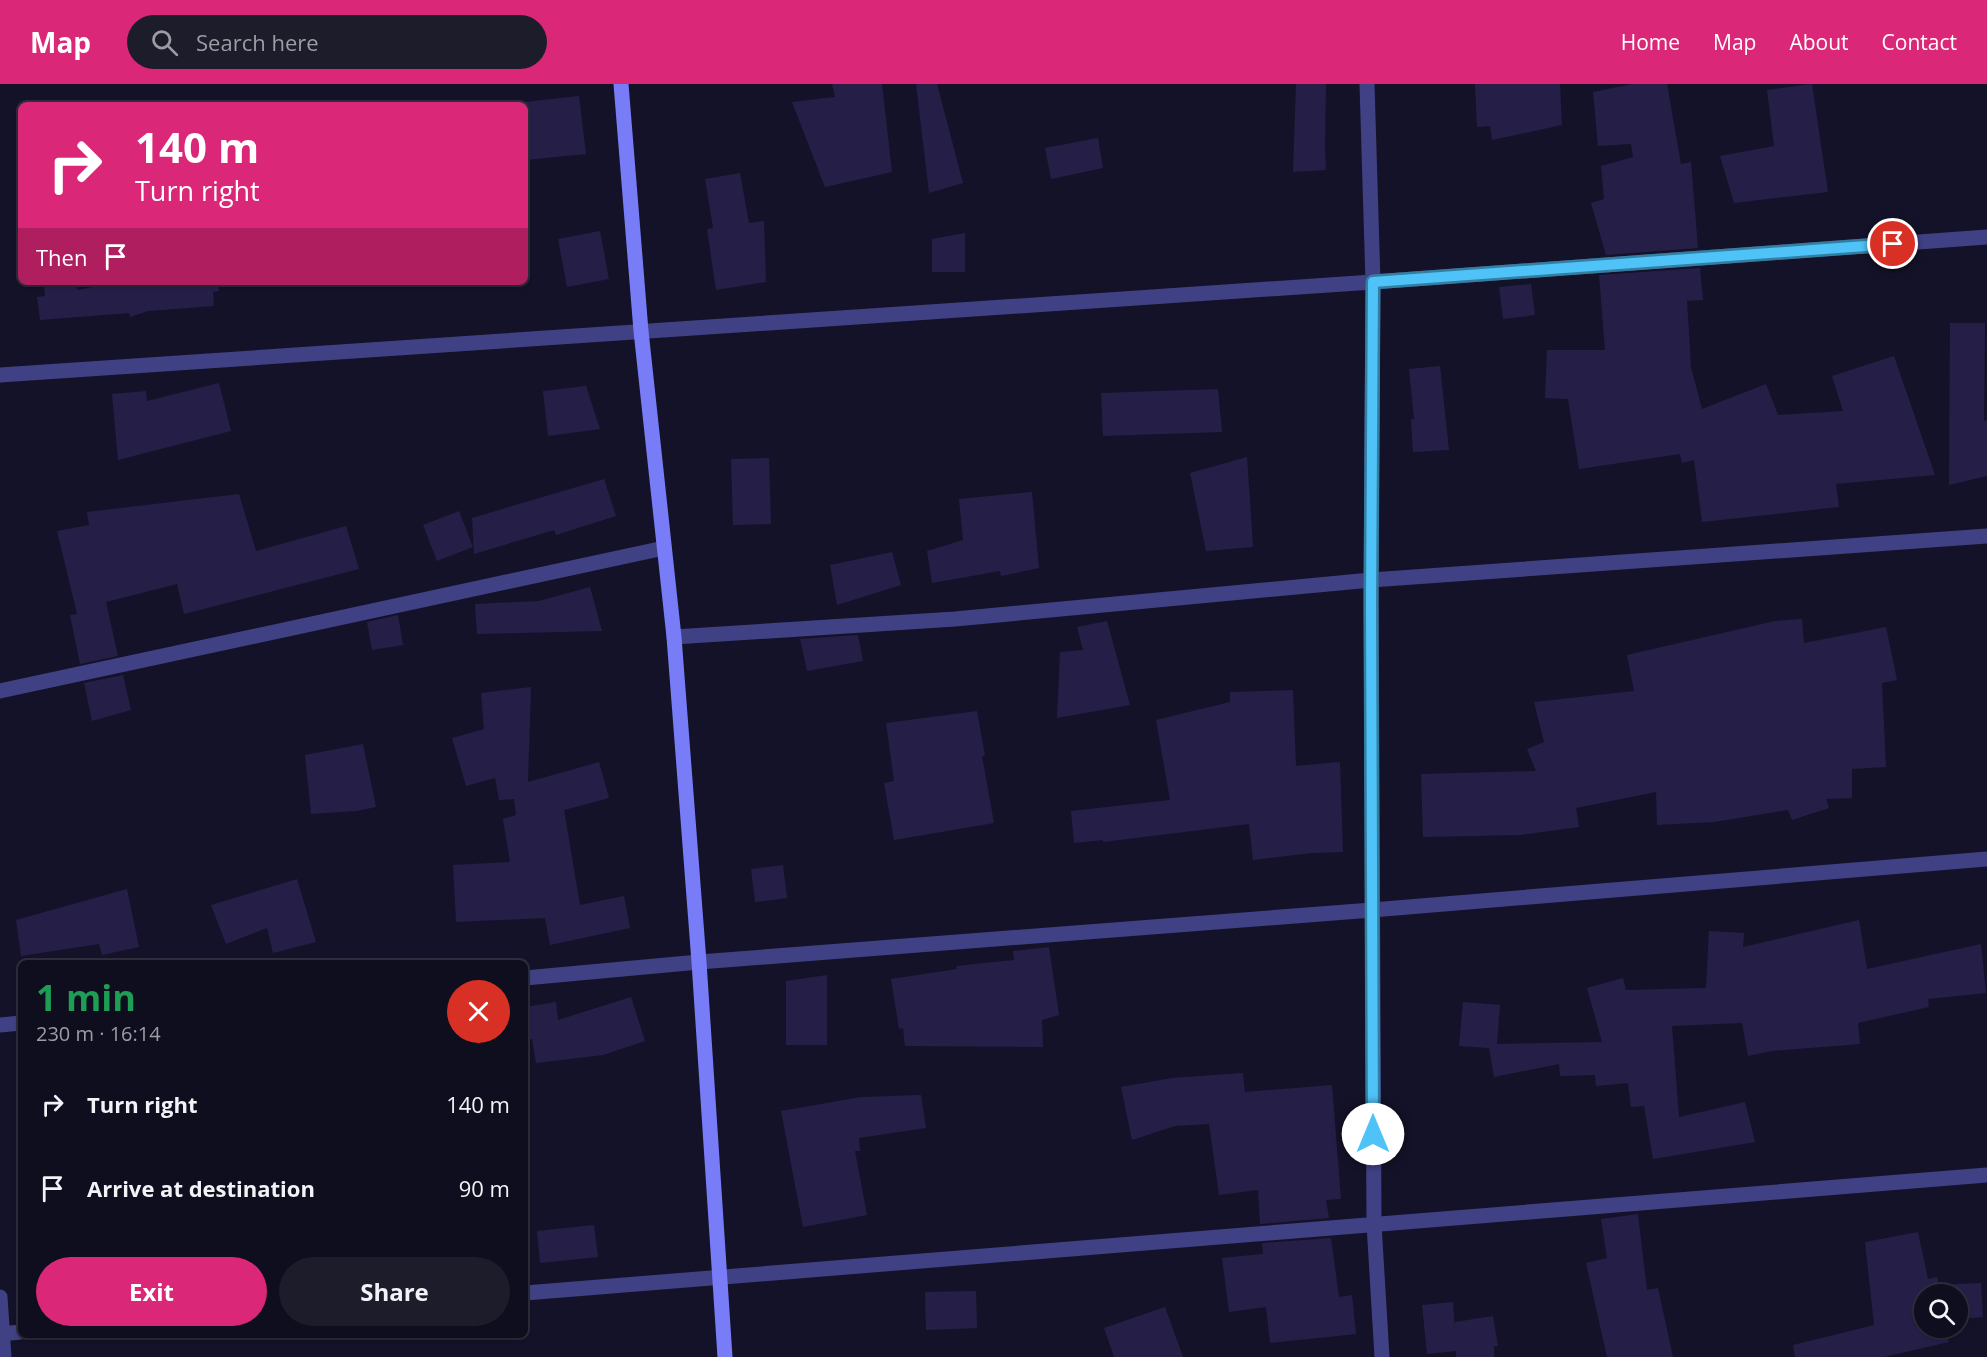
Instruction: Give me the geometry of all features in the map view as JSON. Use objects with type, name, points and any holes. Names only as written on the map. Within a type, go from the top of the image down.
[{"type":"street","points":[[621,84],[641,331],[674,637],[699,962],[725,1357]]},
{"type":"street","points":[[1367,84],[1373,282],[1371,580],[1374,1224],[1382,1357]]},
{"type":"street","points":[[0,375],[1373,282],[1987,237]]},
{"type":"street","points":[[674,637],[955,619],[1371,580],[1987,536]]},
{"type":"street","points":[[0,691],[664,548]]},
{"type":"street","points":[[528,978],[699,962],[1372,910],[1987,859]]},
{"type":"street","points":[[0,1025],[18,1023]]},
{"type":"street","points":[[528,1293],[1987,1175]]},
{"type":"street","points":[[0,1297],[3,1357]]},
{"type":"street","points":[[1,1334],[18,1332]]},
{"type":"building","points":[[832,84],[882,84],[892,172],[825,187],[792,102],[835,97]]},
{"type":"building","points":[[916,84],[937,84],[963,183],[929,193]]},
{"type":"building","points":[[1296,84],[1326,84],[1326,170],[1293,172]]},
{"type":"building","points":[[1475,84],[1560,84],[1562,125],[1492,140],[1490,126],[1477,127]]},
{"type":"building","points":[[1632,84],[1667,84],[1681,164],[1691,162],[1698,248],[1606,255],[1591,203],[1604,199],[1601,166],[1633,157],[1631,144],[1598,146],[1593,92]]},
{"type":"building","points":[[1812,84],[1828,192],[1734,203],[1720,156],[1774,146],[1767,90]]},
{"type":"building","points":[[579,96],[586,154],[528,160],[528,102],[525,102]]},
{"type":"building","points":[[1098,138],[1103,168],[1051,179],[1045,148]]},
{"type":"building","points":[[740,173],[749,223],[764,221],[766,282],[716,290],[707,229],[713,228],[705,179]]},
{"type":"building","points":[[600,231],[609,279],[567,287],[558,239]]},
{"type":"building","points":[[965,233],[965,272],[932,272],[932,239]]},
{"type":"building","points":[[1700,268],[1703,300],[1687,301],[1691,367],[1702,409],[1766,384],[1778,415],[1843,411],[1832,376],[1894,356],[1935,475],[1836,484],[1839,507],[1702,522],[1694,460],[1682,463],[1680,454],[1579,469],[1568,399],[1545,398],[1547,350],[1605,350],[1599,275]]},
{"type":"building","points":[[1531,284],[1535,315],[1503,319],[1499,287]]},
{"type":"building","points":[[44,285],[76,285],[77,290],[103,285],[218,285],[219,291],[213,292],[214,306],[148,311],[130,317],[129,313],[40,320],[37,297],[45,296]]},
{"type":"building","points":[[1950,323],[1985,323],[1984,421],[1987,420],[1987,476],[1949,485]]},
{"type":"building","points":[[1440,366],[1449,450],[1413,452],[1411,419],[1414,419],[1409,369]]},
{"type":"building","points":[[219,383],[231,431],[118,460],[112,394],[146,391],[147,401]]},
{"type":"building","points":[[586,386],[600,429],[548,436],[543,391]]},
{"type":"building","points":[[1218,389],[1222,432],[1103,436],[1101,393]]},
{"type":"building","points":[[1247,457],[1253,547],[1206,551],[1190,473]]},
{"type":"building","points":[[769,458],[771,524],[733,525],[731,459]]},
{"type":"building","points":[[604,479],[616,516],[556,535],[554,530],[474,554],[472,518]]},
{"type":"building","points":[[1032,492],[1039,568],[1001,576],[1000,571],[932,583],[927,551],[963,540],[959,499]]},
{"type":"building","points":[[239,494],[256,551],[346,526],[359,569],[184,614],[177,584],[106,602],[118,656],[80,664],[70,615],[77,614],[57,531],[89,525],[87,512]]},
{"type":"building","points":[[459,511],[473,547],[437,561],[423,525]]},
{"type":"building","points":[[892,552],[901,585],[837,605],[830,565]]},
{"type":"building","points":[[590,587],[602,631],[477,634],[475,604],[539,601]]},
{"type":"building","points":[[398,615],[403,645],[372,650],[367,622]]},
{"type":"building","points":[[1802,619],[1804,643],[1886,627],[1897,680],[1882,683],[1886,767],[1852,769],[1852,798],[1826,799],[1829,808],[1792,820],[1788,810],[1714,822],[1657,825],[1656,792],[1576,808],[1579,827],[1520,835],[1423,837],[1421,774],[1536,771],[1527,749],[1544,742],[1534,702],[1634,691],[1627,655],[1775,621]]},
{"type":"building","points":[[1107,621],[1130,705],[1057,718],[1060,652],[1083,650],[1077,627]]},
{"type":"building","points":[[858,635],[863,661],[807,671],[800,639]]},
{"type":"building","points":[[123,675],[131,710],[92,721],[84,683]]},
{"type":"building","points":[[531,687],[528,782],[599,762],[609,798],[564,810],[580,905],[624,896],[630,928],[550,945],[545,918],[456,922],[453,865],[510,862],[503,819],[516,815],[514,799],[499,800],[495,778],[466,786],[452,738],[484,729],[481,693]]},
{"type":"building","points":[[1293,690],[1296,766],[1340,762],[1343,852],[1311,853],[1253,860],[1249,824],[1103,842],[1103,840],[1074,843],[1071,811],[1170,800],[1156,720],[1230,702],[1230,692]]},
{"type":"building","points":[[977,711],[985,756],[982,756],[994,823],[894,840],[884,783],[894,781],[886,723]]},
{"type":"building","points":[[363,744],[376,807],[357,811],[311,814],[305,755]]},
{"type":"building","points":[[783,865],[787,898],[755,902],[751,869]]},
{"type":"building","points":[[297,879],[316,942],[273,953],[267,928],[226,944],[211,905]]},
{"type":"building","points":[[127,889],[139,947],[102,955],[99,944],[21,956],[16,920]]},
{"type":"building","points":[[1859,920],[1867,969],[1981,944],[1986,993],[1928,999],[1929,1007],[1858,1023],[1860,1044],[1772,1051],[1748,1056],[1742,1023],[1672,1026],[1679,1117],[1745,1102],[1755,1142],[1653,1159],[1644,1106],[1631,1107],[1628,1083],[1596,1086],[1595,1075],[1560,1076],[1559,1064],[1494,1077],[1489,1048],[1459,1046],[1463,1002],[1500,1005],[1497,1044],[1602,1042],[1587,988],[1623,978],[1626,990],[1706,988],[1709,931],[1744,933],[1743,947]]},
{"type":"building","points":[[1049,947],[1059,1015],[1042,1020],[1043,1047],[905,1046],[903,1028],[899,1029],[891,979],[957,969],[956,966],[1014,960],[1013,951]]},
{"type":"building","points":[[827,975],[827,1045],[786,1045],[786,981]]},
{"type":"building","points":[[631,997],[645,1041],[603,1055],[536,1063],[532,1039],[528,1040],[528,1007],[556,1002],[558,1020]]},
{"type":"building","points":[[1243,1073],[1245,1092],[1332,1085],[1341,1199],[1326,1200],[1329,1218],[1260,1224],[1258,1190],[1219,1195],[1209,1124],[1175,1126],[1132,1140],[1121,1087],[1172,1078]]},
{"type":"building","points":[[921,1095],[926,1128],[859,1138],[860,1151],[855,1151],[867,1215],[803,1227],[781,1111],[861,1097]]},
{"type":"building","points":[[1638,1214],[1647,1290],[1658,1288],[1673,1357],[1607,1357],[1586,1263],[1607,1258],[1601,1219]]},
{"type":"building","points":[[594,1225],[598,1257],[540,1263],[537,1231]]},
{"type":"building","points":[[1918,1232],[1928,1279],[1937,1277],[1939,1284],[1914,1284],[1914,1338],[1948,1338],[1949,1342],[1884,1357],[1795,1357],[1793,1345],[1874,1325],[1865,1242]]},
{"type":"building","points":[[1331,1238],[1339,1297],[1352,1295],[1356,1334],[1270,1343],[1266,1307],[1229,1312],[1222,1258],[1263,1254],[1262,1243]]},
{"type":"building","points":[[1981,1283],[1983,1317],[1968,1318],[1968,1284],[1960,1284]]},
{"type":"building","points":[[976,1291],[977,1328],[926,1330],[925,1292]]},
{"type":"building","points":[[1453,1302],[1455,1329],[1455,1322],[1493,1316],[1498,1346],[1494,1346],[1494,1357],[1456,1357],[1456,1351],[1427,1354],[1422,1305]]},
{"type":"building","points":[[1165,1307],[1183,1357],[1114,1357],[1104,1328]]},
{"type":"route","points":[[1373,1134],[1371,604],[1373,282],[1893,244]]}]
